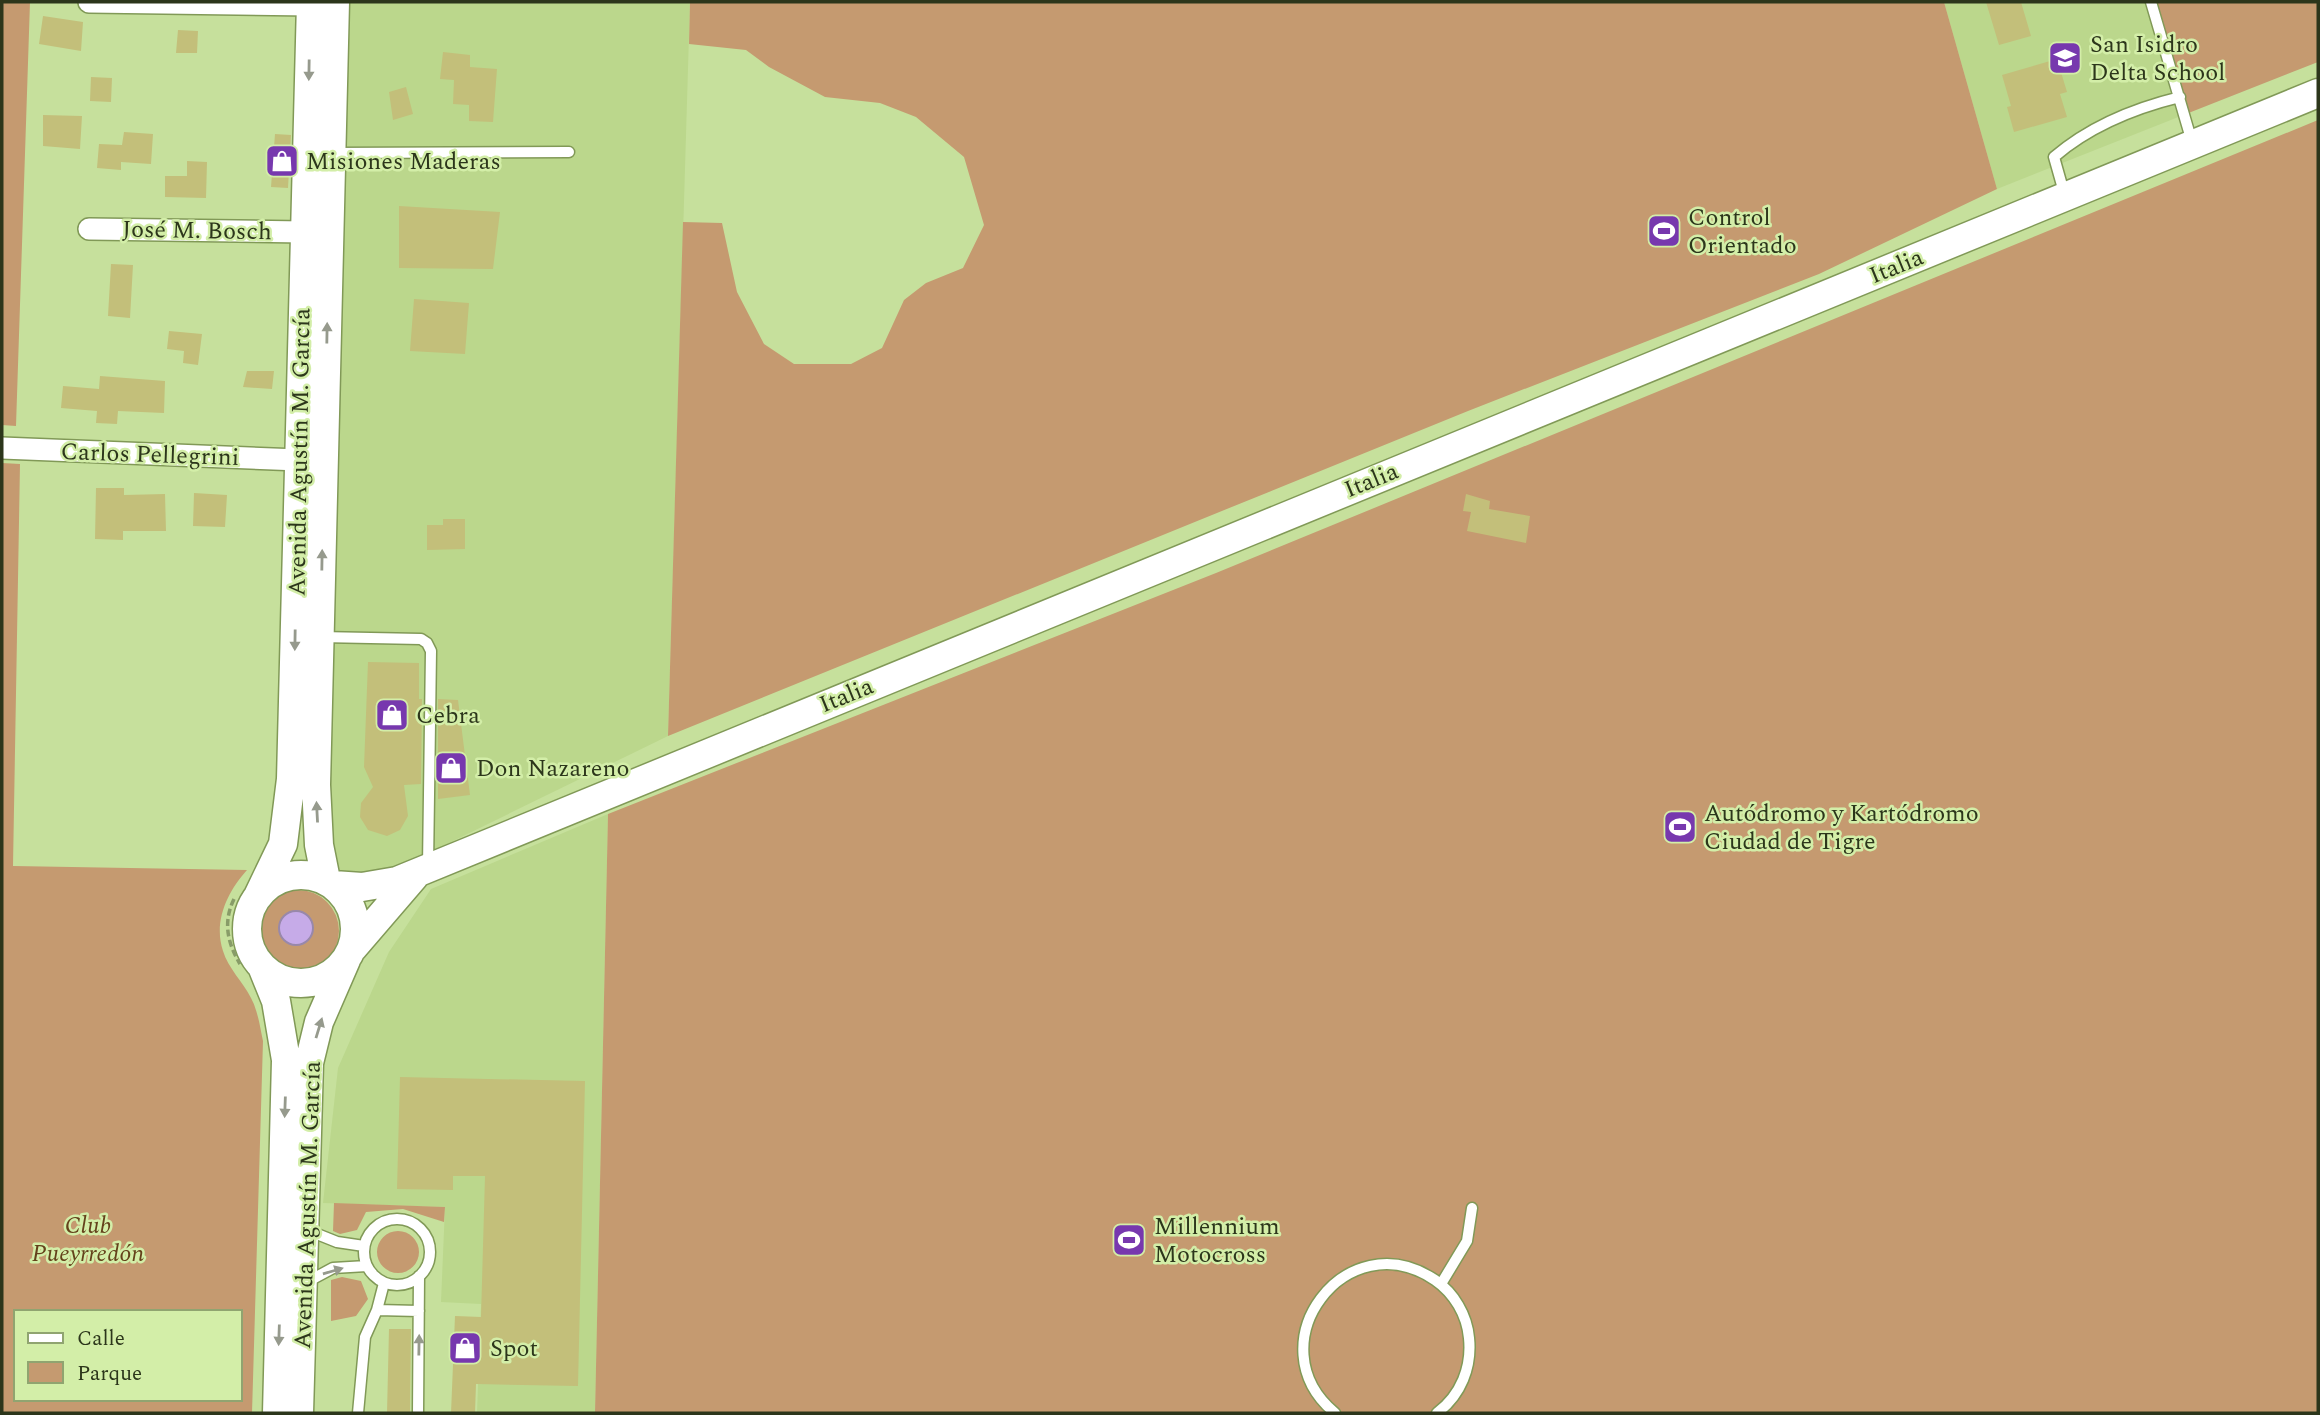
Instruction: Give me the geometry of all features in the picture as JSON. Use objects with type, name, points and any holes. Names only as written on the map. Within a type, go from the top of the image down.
[{"type":"main road","name":"Avenida Agustín M. García","points":[[305,3],[331,153],[316,785],[320,845],[329,882]]},
{"type":"main road","name":"Avenida Agustín M. García","points":[[258,896],[275,866],[289,815],[305,232],[305,3]]},
{"type":"main road","name":"Italia","points":[[329,882],[362,887],[383,885],[2318,93]]},
{"type":"main road","name":"Italia","points":[[349,954],[426,867]]},
{"type":"main road","points":[[302,875],[329,882],[346,898],[353,912],[357,929],[349,954],[334,972],[319,981],[302,984],[283,980],[263,969],[249,946],[246,929],[258,896],[285,877],[302,875]]},
{"type":"main road","name":"Avenida Agustín M. García","points":[[299,1413],[309,1063],[320,1022],[349,954]]},
{"type":"main road","name":"Avenida Agustín M. García","points":[[263,969],[276,1001],[286,1060],[277,1413]]},
{"type":"street","points":[[89,2],[305,3]]},
{"type":"street","name":"José M. Bosch","points":[[89,229],[305,232]]},
{"type":"street","name":"Carlos Pellegrini","points":[[2,449],[299,460]]},
{"type":"lane","points":[[2151,2],[2193,145]]},
{"type":"lane","points":[[2066,196],[2054,156],[2095,129],[2137,108],[2180,97]]},
{"type":"lane","points":[[331,153],[569,152]]},
{"type":"lane","points":[[320,637],[421,639],[431,651],[426,867]]},
{"type":"lane","points":[[1441,1284],[1466,1241],[1472,1208]]},
{"type":"lane","points":[[418,1413],[419,1276],[430,1256],[429,1245],[425,1235],[408,1221],[385,1221],[368,1236],[364,1246],[367,1266],[384,1283],[403,1284],[419,1276]]},
{"type":"lane","points":[[304,1228],[337,1242],[364,1246]]},
{"type":"lane","points":[[1335,1413],[1315,1391],[1304,1357],[1307,1321],[1326,1291],[1356,1270],[1391,1264],[1409,1267],[1441,1284],[1462,1312],[1470,1348],[1462,1383],[1437,1413]]},
{"type":"lane","points":[[302,1285],[333,1268],[367,1266]]},
{"type":"lane","points":[[358,1413],[365,1337],[377,1310],[384,1283]]},
{"type":"lane","points":[[377,1310],[419,1311]]},
{"type":"shaded area","points":[[348,2],[690,2],[668,736],[373,880],[346,876],[327,859]]},
{"type":"shaded area","name":"San Isidro Delta School","points":[[1944,2],[2154,2],[2186,114],[1997,189]]},
{"type":"shaded area","points":[[608,814],[595,1413],[477,1413],[481,1304],[441,1302],[445,1207],[323,1203],[338,1068],[389,952],[431,889]]},
{"type":"shaded area","points":[[296,911],[308,916],[313,928],[308,940],[296,945],[284,940],[279,928],[284,916]]},
{"type":"green space","points":[[2,2],[30,2],[16,426],[2,425]]},
{"type":"green space","points":[[690,2],[1944,2],[1997,189],[1819,274],[1468,411],[668,736],[683,222],[722,223],[737,292],[764,344],[794,364],[851,364],[882,348],[904,300],[926,283],[963,268],[984,225],[964,157],[916,117],[880,103],[825,97],[769,67],[746,50],[689,44]]},
{"type":"green space","points":[[2154,2],[2318,2],[2318,62],[2186,114]]},
{"type":"green space","points":[[2318,120],[2318,1413],[595,1413],[608,814],[1216,573]]},
{"type":"green space","name":"Club Pueyrredón","points":[[2,463],[20,464],[13,866],[247,870],[224,907],[220,940],[228,963],[253,1003],[263,1041],[252,1413],[2,1413]]},
{"type":"green space","points":[[298,890],[314,893],[327,902],[336,915],[339,931],[336,947],[327,960],[314,969],[298,972],[282,969],[269,960],[260,947],[257,931],[260,915],[269,902],[282,893]]},
{"type":"green space","points":[[334,1203],[445,1207],[444,1222],[403,1209],[366,1212],[357,1230],[340,1234],[333,1231]]},
{"type":"green space","points":[[398,1231],[413,1237],[419,1252],[413,1267],[398,1273],[383,1267],[377,1252],[383,1237]]},
{"type":"green space","points":[[342,1277],[361,1281],[368,1299],[356,1316],[331,1321],[331,1280]]},
{"type":"building","points":[[1986,2],[2021,2],[2031,36],[1999,45]]},
{"type":"building","points":[[43,16],[83,22],[81,51],[39,44]]},
{"type":"building","points":[[178,30],[198,31],[197,53],[176,53]]},
{"type":"building","points":[[443,52],[470,55],[470,67],[497,69],[493,122],[469,121],[469,105],[453,104],[454,80],[440,79]]},
{"type":"building","points":[[2057,59],[2067,92],[2060,94],[2067,117],[2014,132],[2007,107],[2011,106],[2002,75]]},
{"type":"building","points":[[91,77],[112,78],[111,102],[90,101]]},
{"type":"building","points":[[406,87],[413,114],[393,120],[389,92]]},
{"type":"building","points":[[43,115],[82,116],[80,149],[43,146]]},
{"type":"building","points":[[124,132],[153,134],[151,164],[121,162],[121,170],[97,168],[99,144],[122,145]]},
{"type":"building","name":"Misiones Maderas","points":[[275,134],[291,135],[288,188],[271,187]]},
{"type":"building","points":[[187,161],[207,162],[206,198],[165,197],[165,176],[187,176]]},
{"type":"building","points":[[399,206],[500,212],[493,269],[399,268]]},
{"type":"building","points":[[111,264],[133,265],[130,318],[108,316]]},
{"type":"building","points":[[414,299],[469,303],[465,354],[410,351]]},
{"type":"building","points":[[169,331],[202,334],[198,365],[183,363],[184,351],[167,349]]},
{"type":"building","points":[[247,371],[274,371],[272,389],[243,387]]},
{"type":"building","points":[[100,376],[165,381],[164,413],[118,411],[117,424],[96,423],[97,411],[61,408],[63,386],[99,389]]},
{"type":"building","points":[[96,488],[124,488],[124,495],[165,494],[166,531],[123,531],[123,540],[95,539]]},
{"type":"building","points":[[194,493],[227,495],[225,527],[193,526]]},
{"type":"building","points":[[1466,494],[1490,501],[1489,509],[1530,516],[1526,543],[1467,531],[1471,512],[1463,511]]},
{"type":"building","points":[[443,519],[465,519],[465,549],[427,550],[427,525],[443,525]]},
{"type":"building","name":"Cebra","points":[[368,662],[419,663],[419,699],[422,699],[421,784],[404,785],[408,816],[400,830],[387,836],[368,830],[360,817],[361,803],[373,787],[364,767]]},
{"type":"building","name":"Don Nazareno","points":[[438,699],[458,700],[470,795],[438,799]]},
{"type":"building","points":[[400,1077],[585,1081],[578,1386],[476,1384],[475,1413],[451,1413],[455,1316],[481,1317],[485,1176],[453,1176],[453,1190],[397,1189]]},
{"type":"building","points":[[389,1329],[411,1329],[410,1413],[387,1413]]},
{"type":"place","name":"San Isidro Delta School","points":[[2065,58]]},
{"type":"place","name":"Misiones Maderas","points":[[282,161]]},
{"type":"place","name":"Control Orientado","points":[[1664,231]]},
{"type":"place","name":"Cebra","points":[[392,715]]},
{"type":"place","name":"Don Nazareno","points":[[451,768]]},
{"type":"place","name":"Autódromo y Kartódromo Ciudad de Tigre","points":[[1680,827]]},
{"type":"place","name":"Millennium Motocross","points":[[1129,1240]]},
{"type":"place","name":"Spot","points":[[465,1348]]}]
